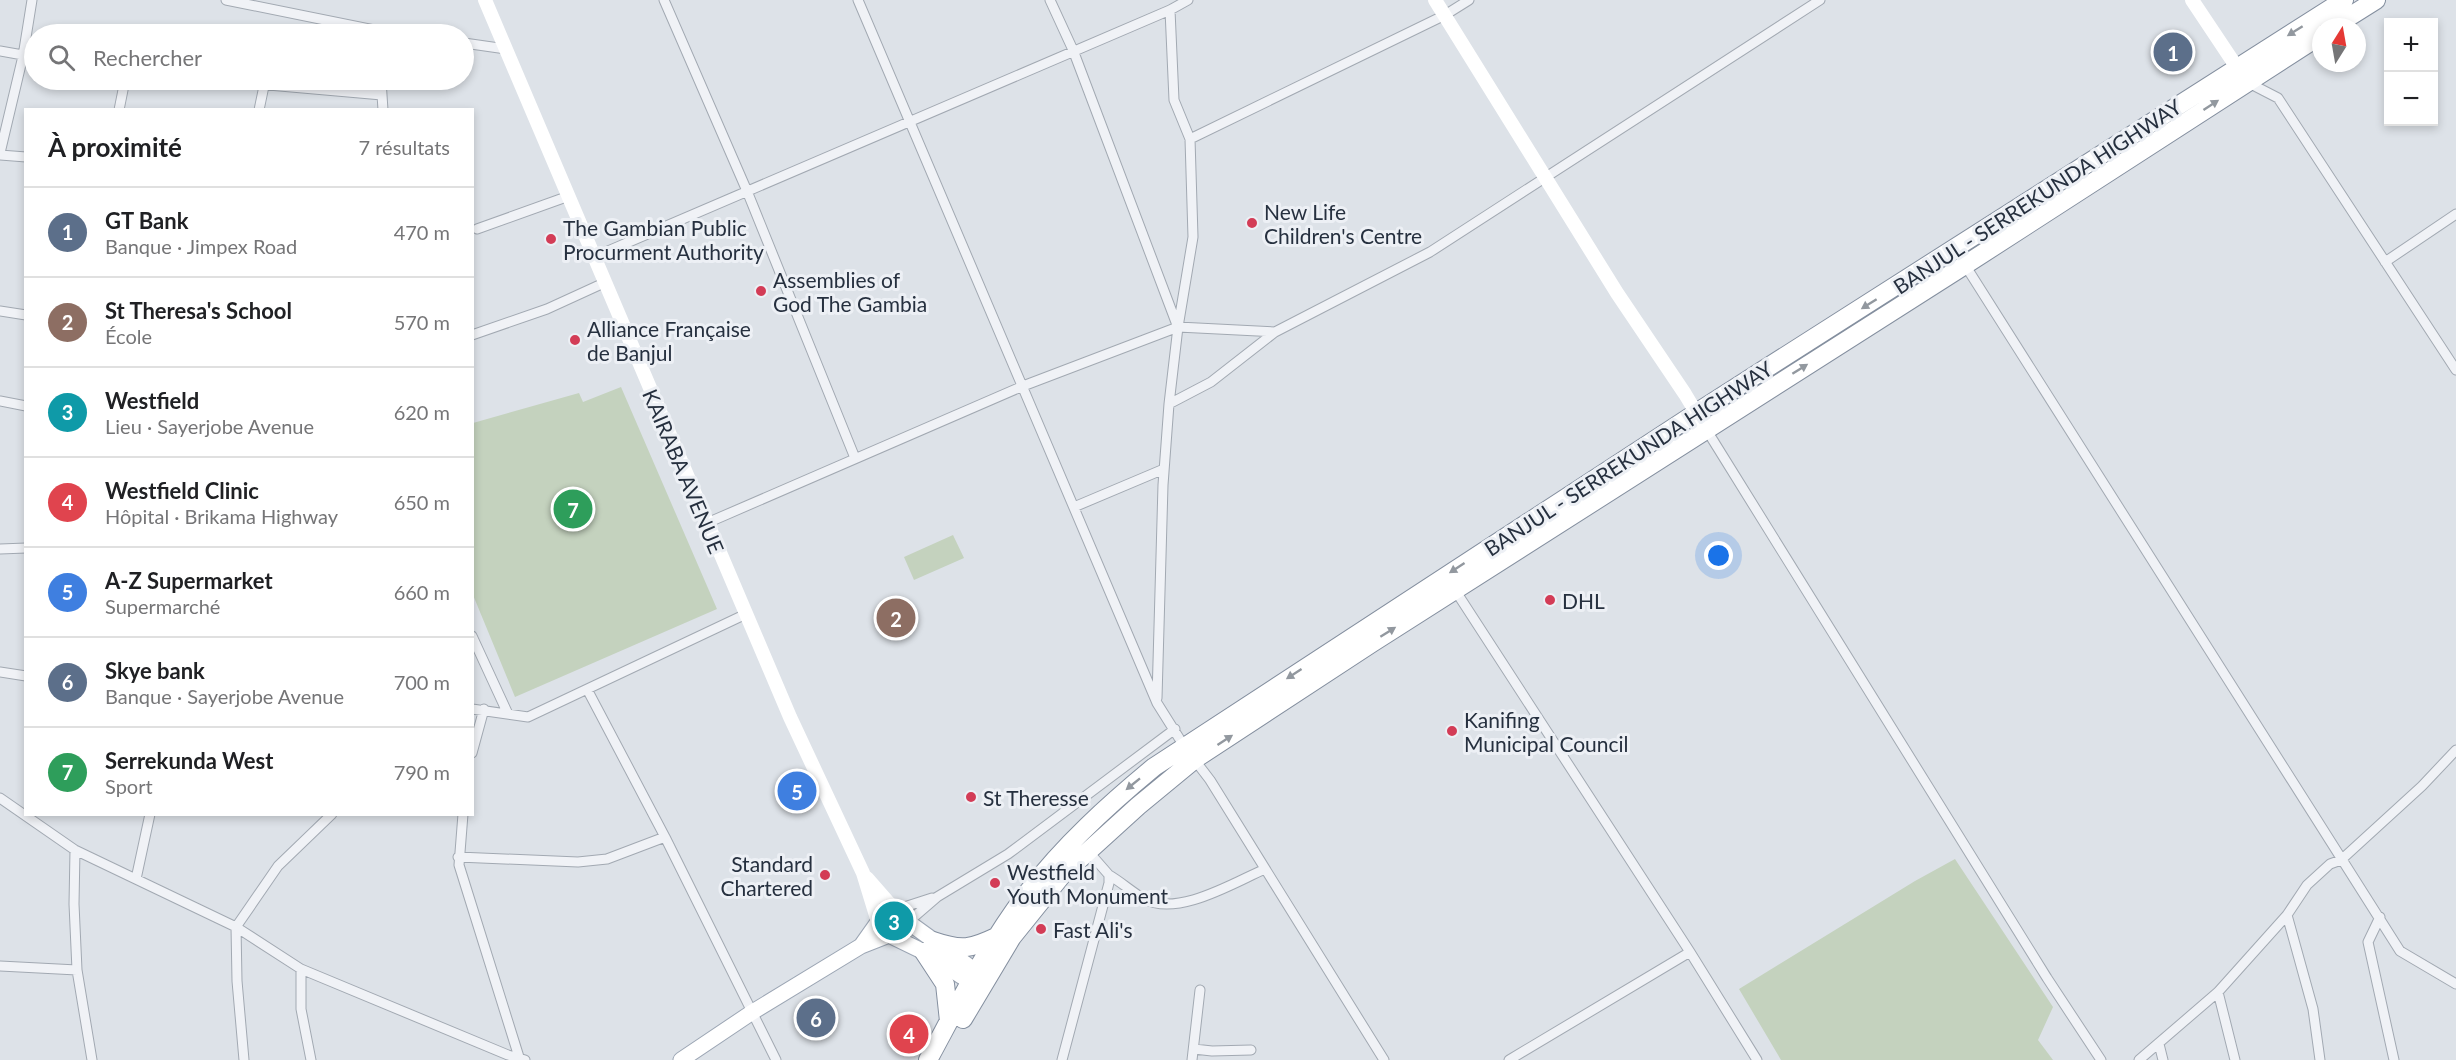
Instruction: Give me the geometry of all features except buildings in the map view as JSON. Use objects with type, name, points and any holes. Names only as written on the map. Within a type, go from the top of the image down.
[{"type":"highway","name":"BANJUL - SERREKUNDA HIGHWAY","points":[[978,980],[998,936],[1027,893],[1061,852],[1118,797],[1455,590],[1701,421],[1965,265],[2242,75],[2344,0]]},
{"type":"highway","points":[[2347,18],[2376,0]]},
{"type":"highway","name":"BANJUL - SERREKUNDA HIGHWAY","points":[[978,980],[1062,875],[1190,753],[1701,421],[2242,75],[2312,40]]},
{"type":"highway","points":[[949,1021],[945,984],[929,947],[964,948],[976,946],[998,936]]},
{"type":"highway","points":[[928,1060],[949,1021],[978,980]]},
{"type":"highway","points":[[940,1060],[978,980]]},
{"type":"main road","points":[[861,946],[878,922],[896,910]]},
{"type":"main road","name":"KAIRABA AVENUE","points":[[896,910],[929,947]]},
{"type":"main road","name":"KAIRABA AVENUE","points":[[878,922],[889,934],[929,947],[978,980]]},
{"type":"main road","points":[[681,1060],[861,946],[889,934],[908,922]]},
{"type":"street","points":[[28,24],[32,0]]},
{"type":"street","points":[[226,0],[336,24]]},
{"type":"street","name":"KAIRABA AVENUE","points":[[486,0],[790,717],[862,873],[878,922]]},
{"type":"street","points":[[664,0],[747,190],[855,458]]},
{"type":"street","points":[[858,0],[1157,703],[1265,869],[1384,1060]]},
{"type":"street","points":[[1050,0],[1073,50],[1178,327]]},
{"type":"street","points":[[594,257],[909,123],[1073,50],[1170,10],[1188,0]]},
{"type":"street","points":[[1435,0],[2100,1060]]},
{"type":"street","points":[[1190,139],[1445,15],[1469,0]]},
{"type":"street","points":[[1169,404],[1211,382],[1275,332],[1430,252],[1820,0]]},
{"type":"street","points":[[2192,0],[2242,75],[2278,98],[2456,370]]},
{"type":"street","points":[[1157,703],[1164,469],[1169,404],[1178,327],[1193,237],[1190,139],[1174,100],[1170,10]]},
{"type":"street","points":[[474,44],[506,49]]},
{"type":"street","points":[[24,50],[0,154],[24,157]]},
{"type":"street","points":[[0,51],[23,56]]},
{"type":"street","points":[[119,108],[123,90]]},
{"type":"street","points":[[259,108],[263,90]]},
{"type":"street","points":[[316,90],[382,95]]},
{"type":"street","points":[[382,90],[383,108]]},
{"type":"street","points":[[477,229],[568,196]]},
{"type":"street","points":[[2385,262],[2456,214]]},
{"type":"street","points":[[1965,265],[2400,951],[2456,984]]},
{"type":"street","points":[[474,334],[547,309],[606,282]]},
{"type":"street","points":[[0,311],[24,315]]},
{"type":"street","points":[[707,523],[1023,386],[1178,327],[1275,332]]},
{"type":"street","points":[[0,401],[24,406]]},
{"type":"street","points":[[1074,507],[1164,469]]},
{"type":"street","points":[[0,549],[24,548]]},
{"type":"street","points":[[1455,590],[1690,952],[1757,1060]]},
{"type":"street","points":[[474,709],[528,717],[588,691],[746,614]]},
{"type":"street","points":[[474,640],[508,714]]},
{"type":"street","points":[[0,672],[24,676]]},
{"type":"street","points":[[588,691],[665,837],[776,1060]]},
{"type":"street","points":[[474,746],[484,709]]},
{"type":"street","points":[[908,922],[937,897],[1008,854],[1175,729]]},
{"type":"street","points":[[2139,1060],[2218,992],[2287,915],[2307,885],[2330,864],[2341,860],[2422,786],[2456,750]]},
{"type":"street","points":[[0,798],[24,815]]},
{"type":"street","points":[[26,816],[75,850],[236,927],[301,969],[515,1058]]},
{"type":"street","points":[[136,879],[150,816]]},
{"type":"street","points":[[244,1060],[237,981],[236,927],[278,866],[330,816]]},
{"type":"street","points":[[463,816],[458,857],[515,1058]]},
{"type":"street","points":[[458,857],[588,861],[607,859],[665,837]]},
{"type":"street","points":[[75,850],[74,904],[78,970],[92,1060]]},
{"type":"street","points":[[1088,851],[1109,875],[1145,900],[1165,905],[1184,904],[1265,869]]},
{"type":"street","name":"KAIRABA AVENUE","points":[[862,873],[896,910]]},
{"type":"street","points":[[1062,1060],[1109,875]]},
{"type":"street","points":[[896,910],[937,897]]},
{"type":"street","points":[[2287,915],[2313,1009],[2320,1060]]},
{"type":"street","points":[[2380,917],[2368,942],[2394,1060]]},
{"type":"street","points":[[1509,1060],[1690,952]]},
{"type":"street","points":[[0,966],[78,970]]},
{"type":"street","points":[[301,969],[301,1009],[310,1060]]},
{"type":"street","points":[[1192,1060],[1200,990]]},
{"type":"street","points":[[2218,992],[2235,1060]]},
{"type":"street","points":[[2159,1044],[2163,1060]]},
{"type":"street","points":[[1194,1049],[1251,1050]]},
{"type":"green space","points":[[621,387],[717,609],[515,697],[474,597],[474,423],[579,393],[583,402]]},
{"type":"green space","points":[[953,535],[964,558],[914,580],[904,557]]},
{"type":"green space","points":[[1955,859],[2053,1007],[2038,1040],[2053,1060],[1781,1060],[1739,989]]},
{"type":"place","name":"GT Bank","points":[[2173,52]]},
{"type":"place","name":"New Life Children's Centre","points":[[1252,223]]},
{"type":"place","name":"The Gambian Public Procurment Authority","points":[[551,239]]},
{"type":"place","name":"Assemblies of God The Gambia","points":[[761,291]]},
{"type":"place","name":"Alliance Française de Banjul","points":[[575,340]]},
{"type":"place","name":"Serrekunda West","points":[[573,509]]},
{"type":"place","name":"DHL","points":[[1550,600]]},
{"type":"place","name":"St Theresa's School","points":[[896,618]]},
{"type":"place","name":"Kanifing Municipal Council","points":[[1452,731]]},
{"type":"place","name":"A-Z Supermarket","points":[[797,791]]},
{"type":"place","name":"St Theresse","points":[[971,797]]},
{"type":"place","name":"Standard Chartered","points":[[825,875]]},
{"type":"place","name":"Westfield Youth Monument","points":[[995,883]]},
{"type":"place","name":"Westfield","points":[[894,921]]},
{"type":"place","name":"Fast Ali's","points":[[1041,929]]},
{"type":"place","name":"Skye bank","points":[[816,1018]]},
{"type":"place","name":"Westfield Clinic","points":[[909,1034]]}]
